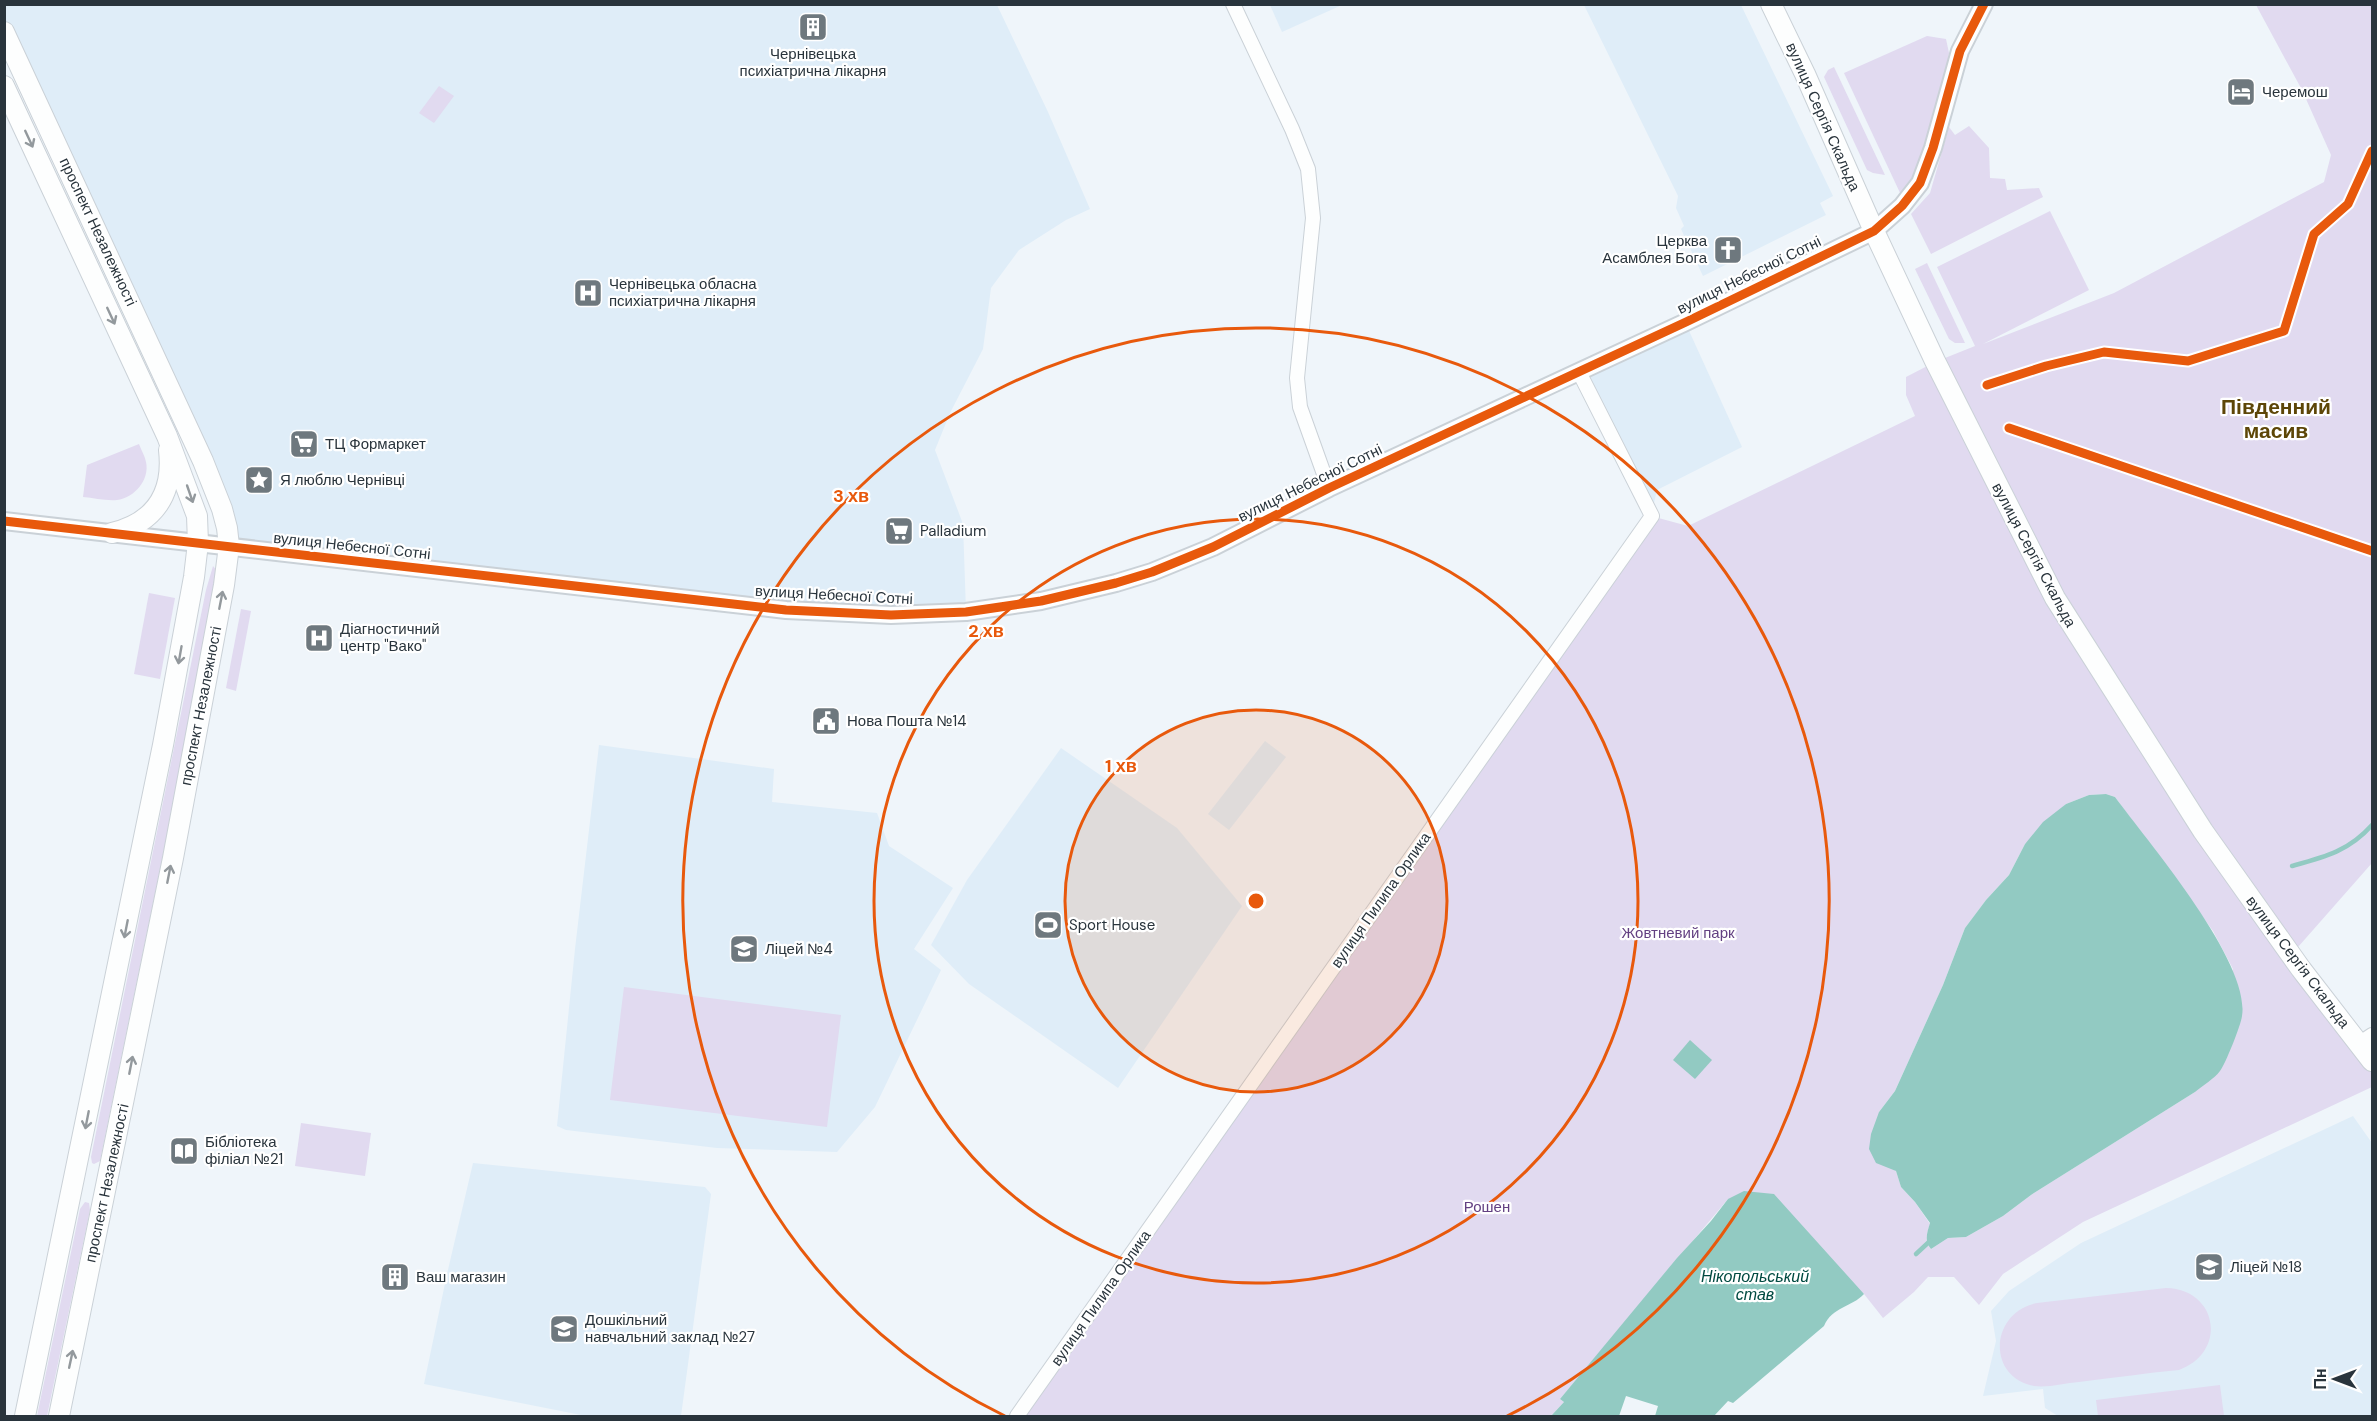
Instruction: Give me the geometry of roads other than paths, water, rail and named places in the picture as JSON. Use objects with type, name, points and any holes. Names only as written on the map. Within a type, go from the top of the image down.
[{"type":"main road","name":"вулиця Сергія Скальда","points":[[1771,4],[1940,371],[2055,598],[2203,831],[2301,969],[2366,1039],[2373,1061]]},
{"type":"main road","name":"проспект Незалежності","points":[[4,32],[203,461],[222,509],[230,546],[173,858],[59,1416]]},
{"type":"main road","name":"проспект Незалежності","points":[[4,86],[167,436],[197,516],[198,543],[194,577],[163,745],[25,1416]]},
{"type":"main road","points":[[112,533],[138,524],[150,515],[165,494],[170,458],[167,436]]},
{"type":"street","points":[[1233,4],[1292,129],[1308,169],[1313,218],[1297,378],[1300,407],[1329,488]]},
{"type":"street","name":"вулиця Небесної Сотні","points":[[4,521],[786,610],[891,615],[956,612],[1041,601],[1116,583],[1152,572],[1213,547],[1329,488],[1874,231],[1902,206],[1920,183],[1933,148],[1960,51],[1984,4]]},
{"type":"street","name":"вулиця Пилипа Орлика","points":[[1017,1416],[1652,516],[1579,372]]},
{"type":"water","points":[[2106,794],[2115,797],[2172,872],[2194,903],[2231,965],[2240,993],[2242,1016],[2236,1036],[2220,1071],[2195,1092],[2031,1195],[2003,1216],[1966,1237],[1948,1238],[1931,1249],[1927,1240],[1930,1223],[1901,1187],[1896,1171],[1876,1163],[1869,1149],[1871,1134],[1879,1112],[1895,1091],[1943,985],[1965,928],[2009,875],[2025,844],[2043,822],[2066,804],[2089,795]]},
{"type":"water","points":[[1690,1040],[1712,1060],[1695,1079],[1673,1060]]},
{"type":"water","name":"Нікопольський став","points":[[1744,1191],[1774,1194],[1864,1294],[1832,1315],[1824,1326],[1733,1403],[1728,1401],[1714,1416],[1655,1416],[1658,1406],[1626,1396],[1619,1416],[1551,1416],[1564,1402],[1560,1399],[1677,1258],[1728,1199]]},
{"type":"waterway","points":[[2292,866],[2336,852],[2354,841],[2372,825]]},
{"type":"waterway","points":[[1916,1254],[1930,1241]]},
{"type":"place","name":"Чернівецька психіатрична лікарня","points":[[813,27]]},
{"type":"place","name":"Черемош","points":[[2241,92]]},
{"type":"place","name":"Церква Асамблея Бога","points":[[1728,250]]},
{"type":"place","name":"Чернівецька обласна психіатрична лікарня","points":[[588,293]]},
{"type":"place","name":"ТЦ Формаркет","points":[[304,444]]},
{"type":"place","name":"Я люблю Чернівці","points":[[259,480]]},
{"type":"place","name":"Palladium","points":[[899,531]]},
{"type":"place","name":"Діагностичний центр \"Вако\"","points":[[319,638]]},
{"type":"place","name":"Нова Пошта №14","points":[[826,721]]},
{"type":"place","name":"Sport House","points":[[1048,925]]},
{"type":"place","name":"Ліцей №4","points":[[744,949]]},
{"type":"place","name":"Бібліотека філіал №21","points":[[184,1151]]},
{"type":"place","name":"Ліцей №18","points":[[2209,1267]]},
{"type":"place","name":"Ваш магазин","points":[[395,1277]]},
{"type":"place","name":"Дошкільний навчальний заклад №27","points":[[564,1329]]},
{"type":"district","name":"Південний масив","points":[[2276,419]]},
{"type":"park label","name":"Жовтневий парк","points":[[1678,933]]},
{"type":"park label","name":"Рошен","points":[[1487,1207]]}]
